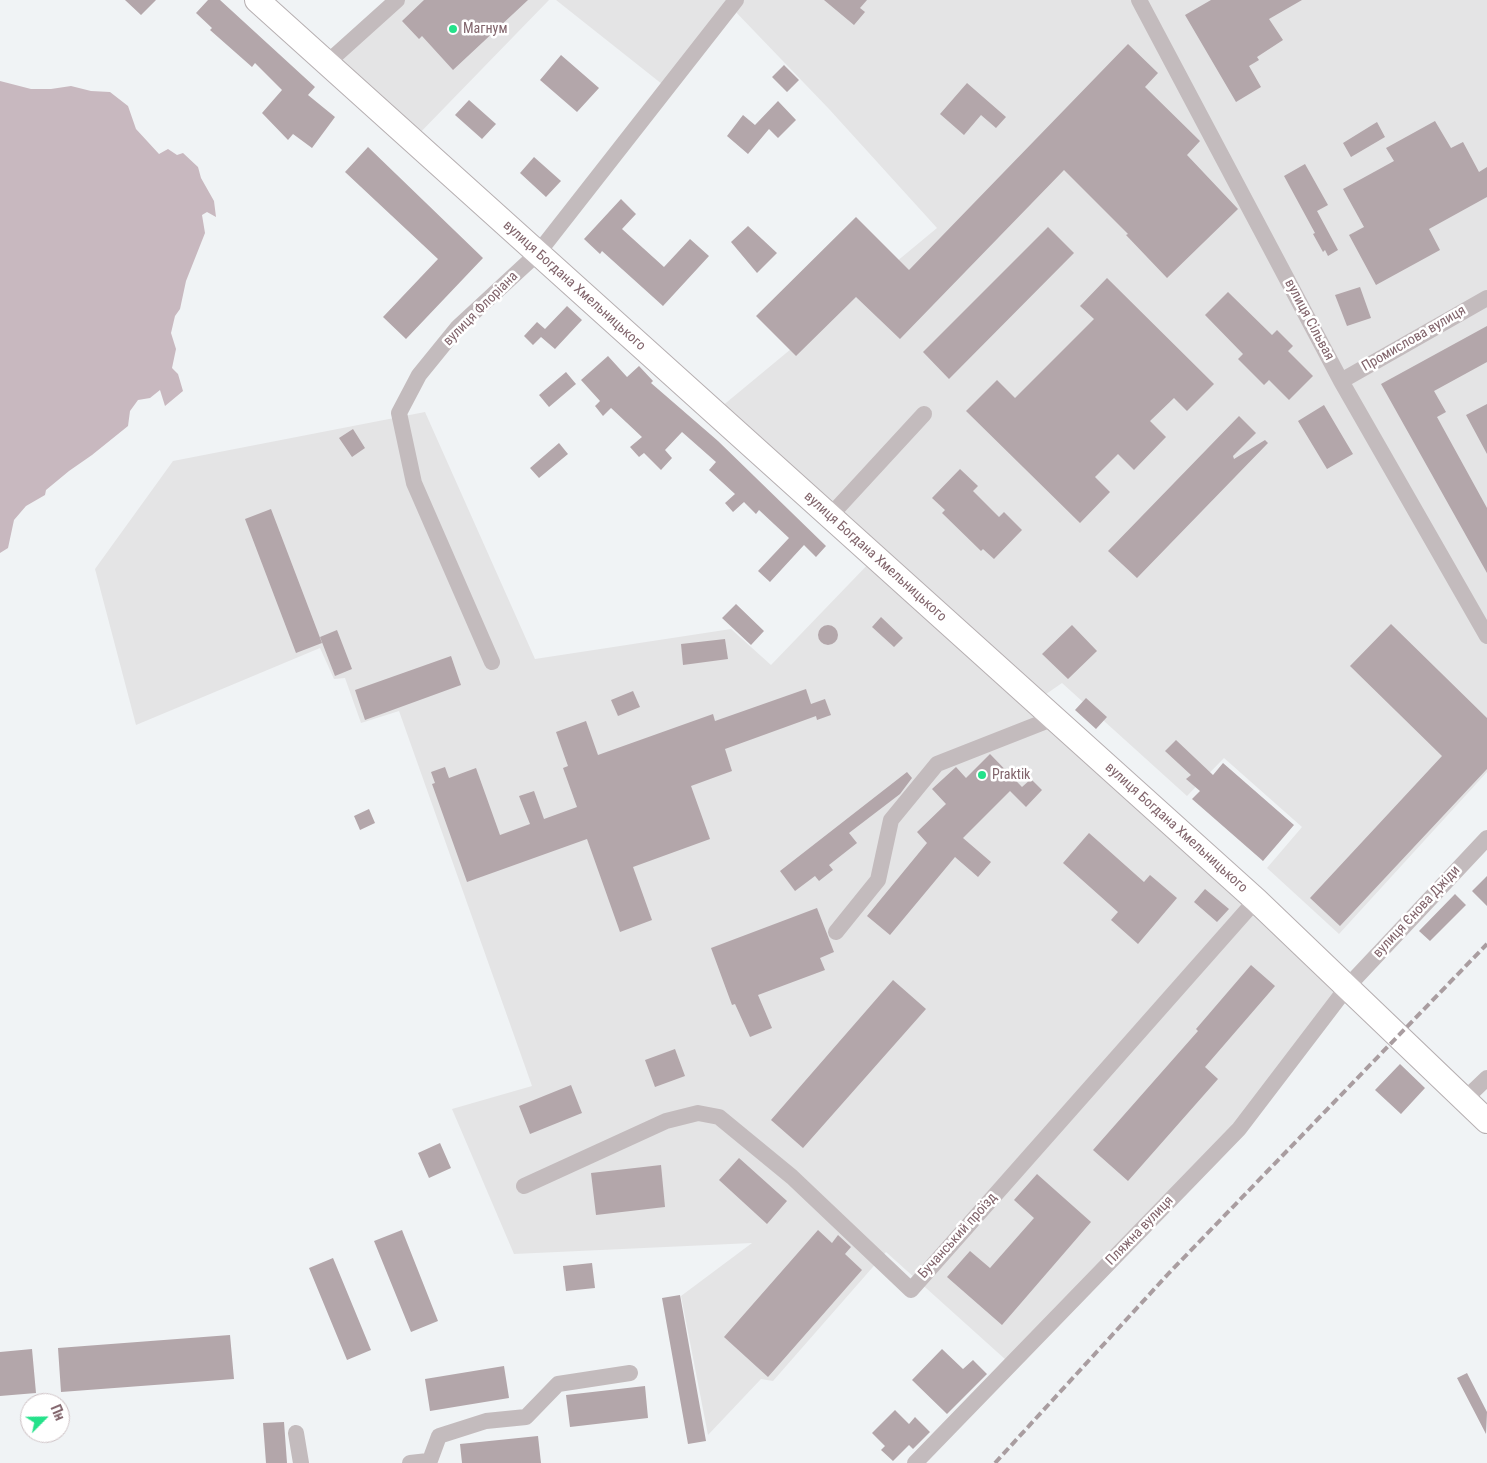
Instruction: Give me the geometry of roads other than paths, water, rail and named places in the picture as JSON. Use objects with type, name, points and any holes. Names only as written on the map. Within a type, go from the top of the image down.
[{"type":"highway","name":"вулиця Богдана Хмельницького","points":[[257,0],[1256,900],[1487,1121]]},
{"type":"street","points":[[327,63],[397,0]]},
{"type":"street","name":"вулиця Флоріана","points":[[492,662],[414,483],[399,413],[418,375],[458,327],[538,253],[736,0]]},
{"type":"street","name":"вулиця Сільвая","points":[[1139,0],[1341,381],[1487,636]]},
{"type":"street","name":"Промислова вулиця","points":[[1341,381],[1487,298]]},
{"type":"street","points":[[830,516],[924,414]]},
{"type":"street","points":[[836,932],[878,880],[891,820],[937,764],[1054,718]]},
{"type":"street","name":"вулиця Єнова Джіди","points":[[1348,986],[1487,838]]},
{"type":"street","name":"Бучанський проїзд","points":[[524,1186],[666,1122],[698,1113],[719,1117],[792,1177],[911,1290],[1256,900]]},
{"type":"street","name":"Пляжна вулиця","points":[[915,1463],[1239,1128],[1348,986]]},
{"type":"street","points":[[1465,1100],[1487,1078]]},
{"type":"street","points":[[410,1463],[428,1462],[439,1436],[486,1421],[526,1417],[558,1384],[630,1373]]},
{"type":"street","points":[[296,1433],[301,1463]]},
{"type":"railway","points":[[995,1463],[1169,1273],[1487,944]]},
{"type":"place","name":"Магнум","points":[[453,29]]},
{"type":"place","name":"Praktik","points":[[982,775]]}]
